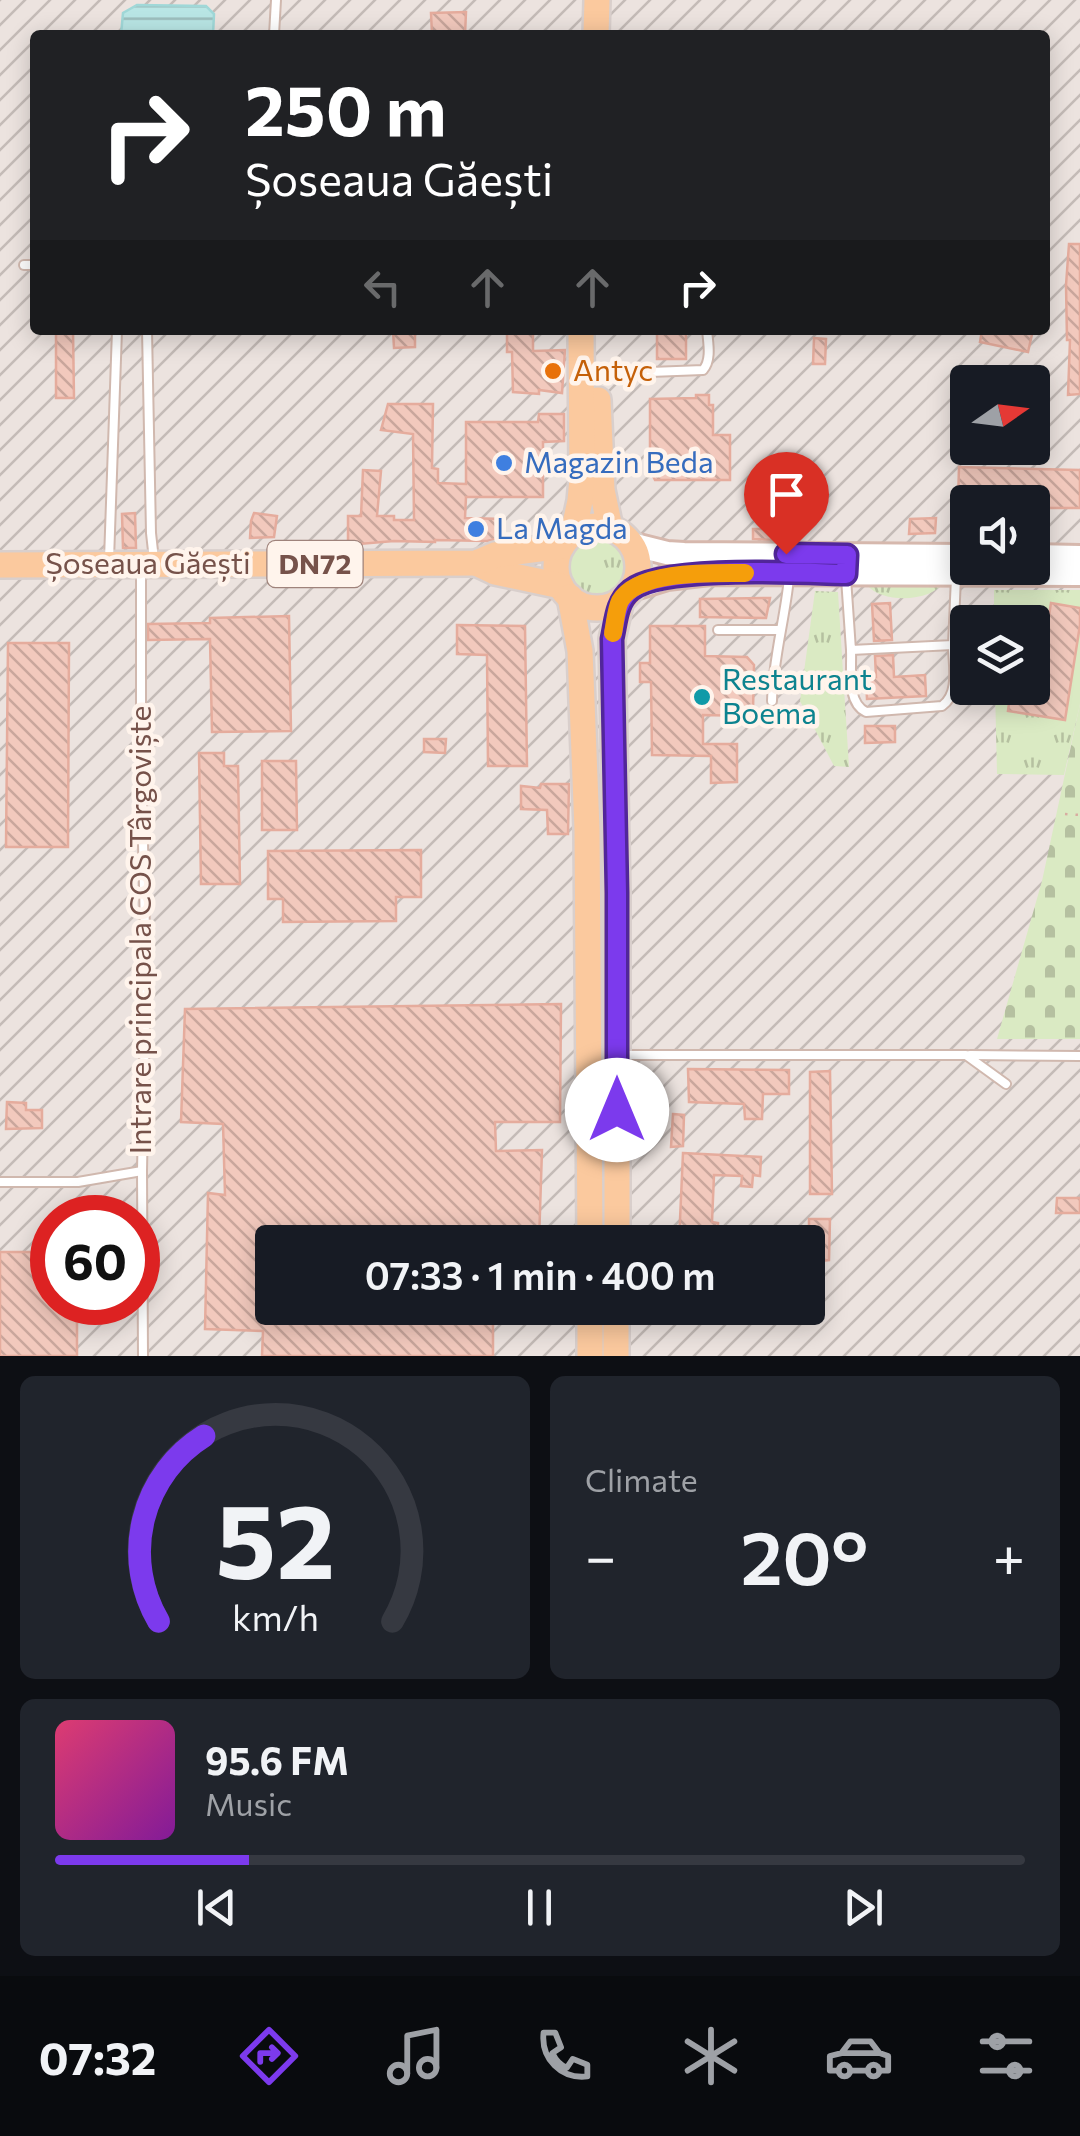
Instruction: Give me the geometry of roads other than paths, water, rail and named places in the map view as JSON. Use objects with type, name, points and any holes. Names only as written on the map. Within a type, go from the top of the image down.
[{"type":"main road","points":[[580,0],[580,30]]},
{"type":"main road","points":[[596,30],[597,0]]},
{"type":"main road","points":[[581,335],[604,502],[621,536],[636,554],[638,568],[612,639],[617,893],[616,1225]]},
{"type":"main road","points":[[590,1225],[589,917],[581,678],[578,639],[556,566],[582,491],[589,374],[596,335]]},
{"type":"main road","name":"DN72","points":[[476,563],[495,555],[567,540],[593,526],[621,536]]},
{"type":"main road","points":[[621,536],[666,552],[684,554],[846,564],[950,562]]},
{"type":"main road","points":[[1050,556],[1080,556]]},
{"type":"main road","name":"Șoseaua Găești","points":[[0,565],[476,563]]},
{"type":"main road","name":"DN72","points":[[476,563],[565,592],[582,605],[596,608],[611,606],[626,594]]},
{"type":"main road","points":[[626,594],[666,578],[692,574],[789,573],[846,564]]},
{"type":"main road","points":[[1050,571],[1080,574]]},
{"type":"main road","points":[[590,1325],[590,1356]]},
{"type":"main road","points":[[616,1325],[616,1356]]},
{"type":"lane","points":[[274,30],[276,0]]},
{"type":"lane","points":[[24,265],[30,266]]},
{"type":"lane","points":[[109,564],[117,335]]},
{"type":"lane","name":"Intrare principala COS Târgoviște","points":[[142,1356],[146,974],[140,706],[150,534],[148,335]]},
{"type":"lane","points":[[589,374],[703,370],[707,366],[707,335]]},
{"type":"lane","points":[[846,564],[854,701],[858,708],[866,712],[942,706],[950,699]]},
{"type":"lane","points":[[772,700],[772,670],[789,573]]},
{"type":"lane","points":[[718,630],[780,630]]},
{"type":"lane","points":[[851,650],[950,645]]},
{"type":"lane","points":[[966,1055],[1006,1084]]},
{"type":"lane","points":[[617,1056],[1080,1056]]},
{"type":"lane","points":[[0,1182],[78,1182],[142,1171]]},
{"type":"water","points":[[137,5],[206,6],[214,14],[213,30],[121,30],[123,13]]},
{"type":"place","name":"Antyc","points":[[553,371]]},
{"type":"place","name":"Magazin Beda","points":[[504,463]]},
{"type":"place","name":"La Magda","points":[[476,529]]},
{"type":"place","name":"Restaurant Boema","points":[[702,697]]}]
